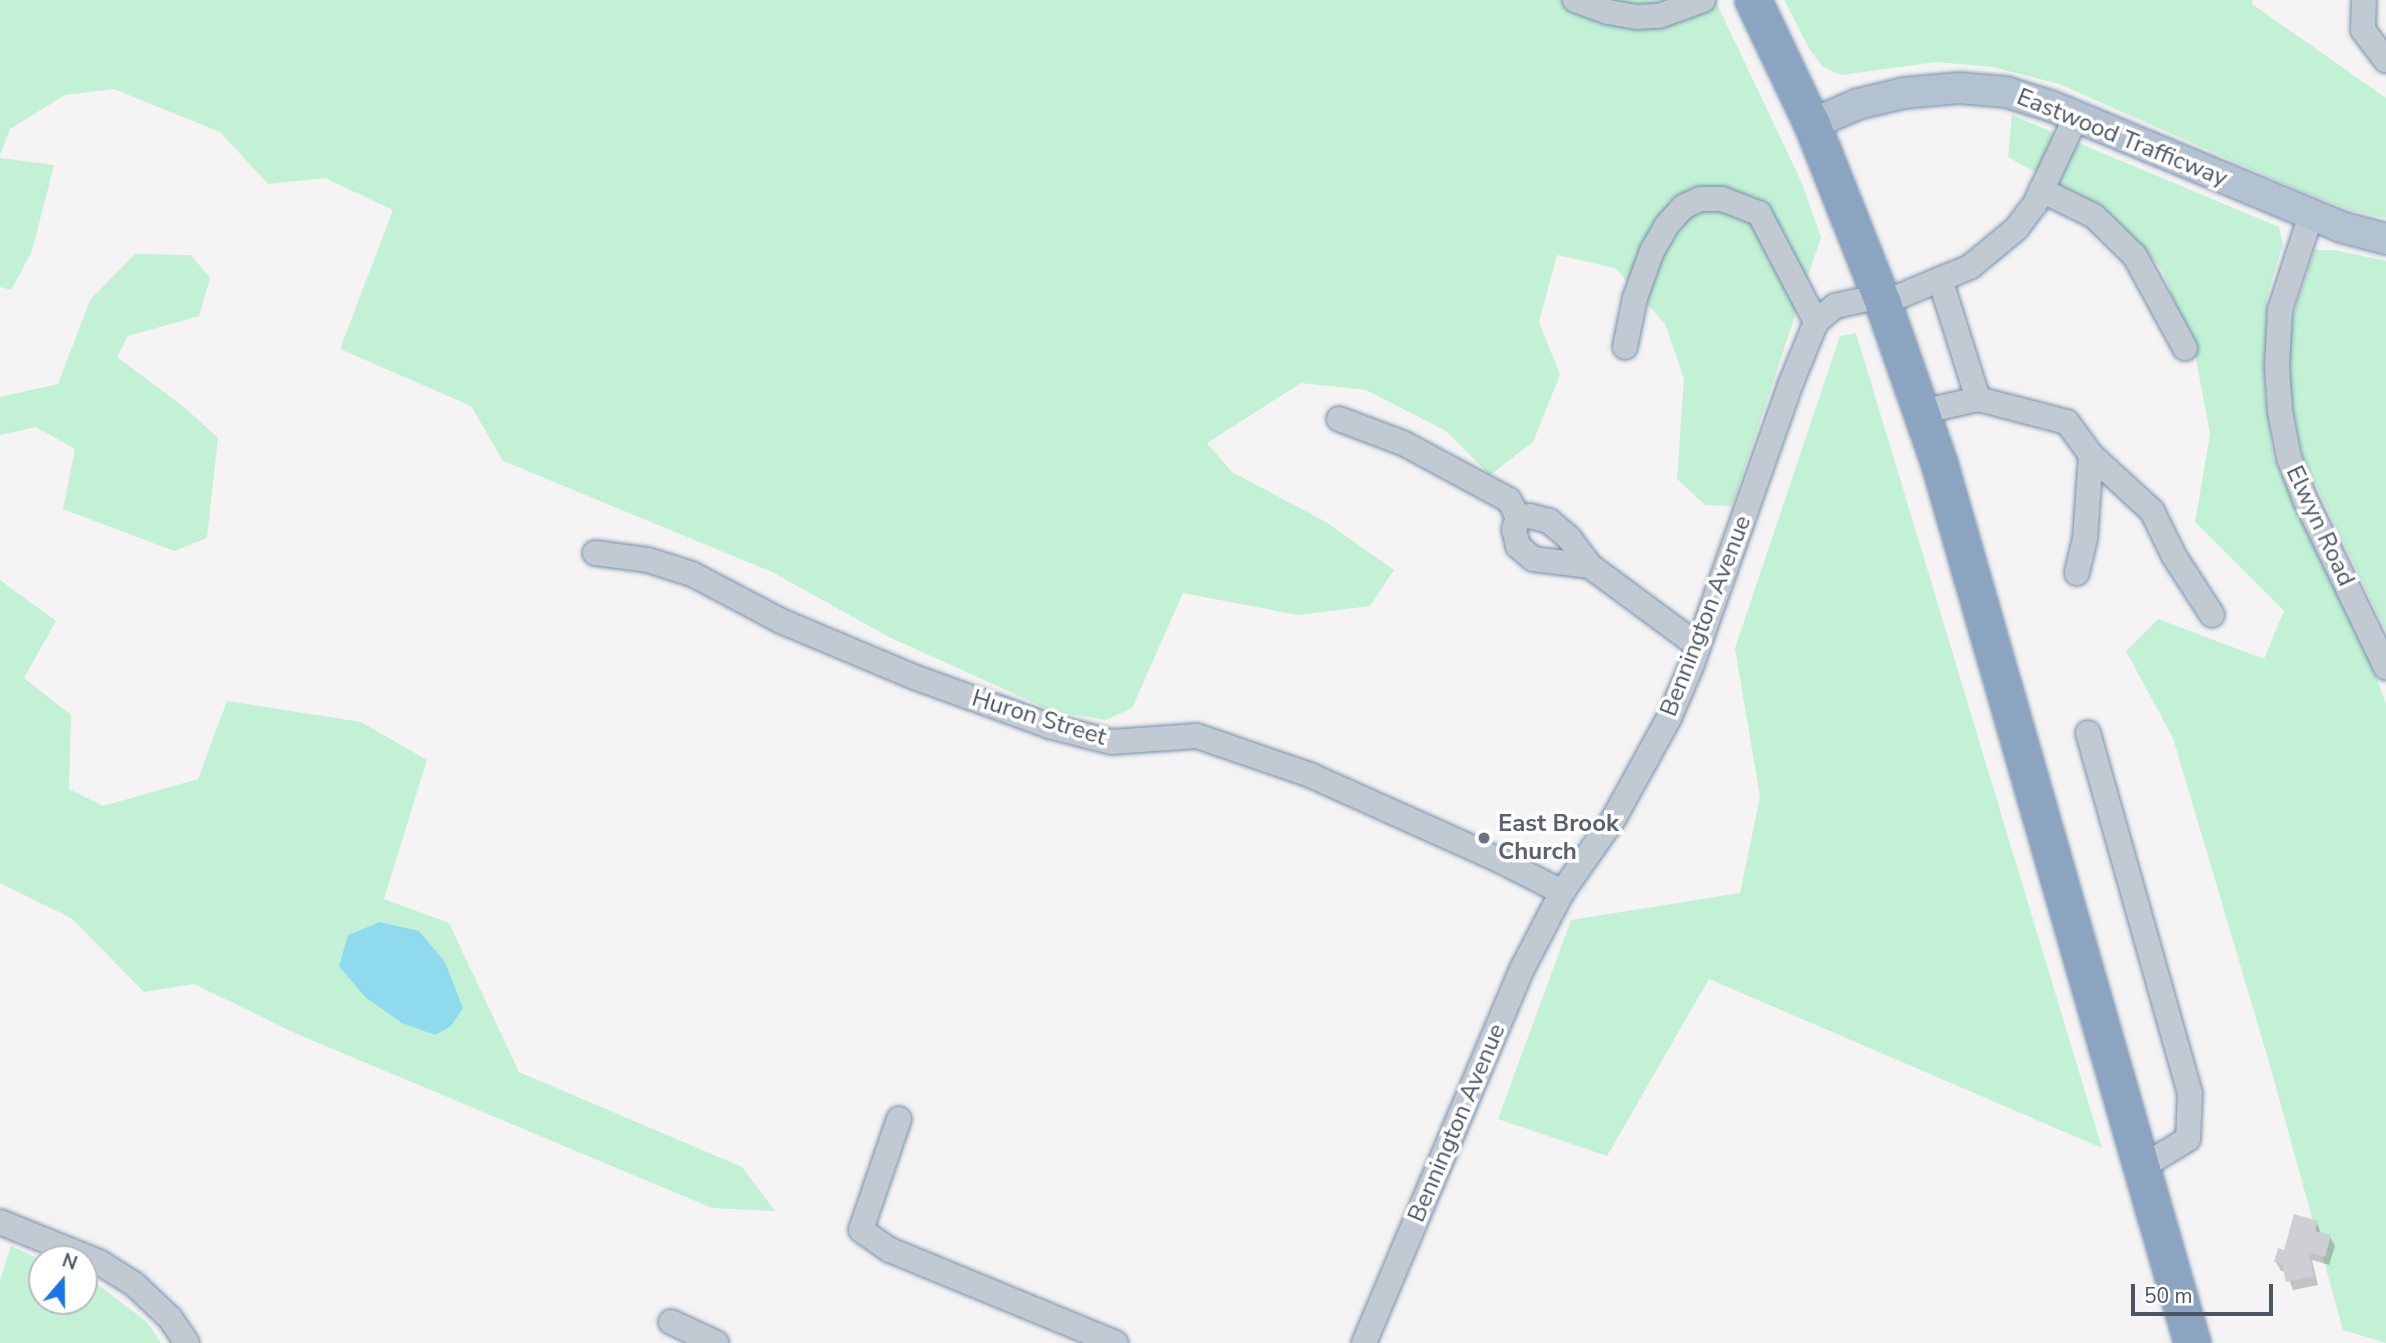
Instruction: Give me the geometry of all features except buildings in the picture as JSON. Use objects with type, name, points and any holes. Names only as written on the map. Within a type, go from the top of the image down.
[{"type":"highway","points":[[1753,0],[1812,124],[1882,299],[1939,463],[2192,1343]]},
{"type":"main road","name":"Eastwood Trafficway","points":[[1812,124],[1858,104],[1904,93],[1959,88],[2006,92],[2076,117],[2311,215],[2386,239]]},
{"type":"street","points":[[1575,0],[1608,12],[1637,18],[1659,16],[1703,0]]},
{"type":"street","points":[[2364,0],[2363,30],[2386,60]]},
{"type":"street","points":[[1625,347],[1634,298],[1653,251],[1667,225],[1683,207],[1700,199],[1722,199],[1759,213],[1787,261],[1816,322],[1835,306],[1882,299],[1970,267],[2016,229],[2041,190],[2076,117]]},
{"type":"street","points":[[2041,190],[2094,216],[2135,256],[2185,348]]},
{"type":"street","name":"Elwyn Road","points":[[2311,215],[2280,310],[2277,367],[2280,411],[2289,458],[2305,499],[2386,667]]},
{"type":"street","points":[[1940,279],[1978,399]]},
{"type":"street","name":"Bennington Avenue","points":[[1364,1343],[1522,969],[1562,892],[1614,818],[1669,718],[1698,646],[1791,383],[1816,322]]},
{"type":"street","points":[[1921,412],[1978,399],[2067,422],[2091,455],[2152,511],[2175,556],[2213,615]]},
{"type":"street","points":[[1339,419],[1403,443],[1508,500],[1518,519],[1514,529],[1518,546],[1533,559],[1590,566]]},
{"type":"street","points":[[2077,573],[2085,538],[2091,455]]},
{"type":"street","points":[[1518,519],[1530,516],[1549,521],[1569,538],[1590,566],[1698,646]]},
{"type":"street","name":"Huron Street","points":[[595,553],[648,560],[692,574],[780,621],[914,677],[1049,726],[1112,742],[1197,736],[1311,775],[1499,860],[1562,892]]},
{"type":"street","points":[[2088,733],[2190,1093],[2188,1139],[2142,1167]]},
{"type":"street","points":[[899,1119],[861,1230],[890,1251],[1116,1343]]},
{"type":"street","points":[[0,1222],[99,1262],[134,1284],[170,1318],[187,1343]]},
{"type":"street","points":[[671,1322],[716,1343]]},
{"type":"green space","points":[[0,0],[1715,0],[1801,181],[1821,237],[1732,506],[1705,505],[1677,479],[1684,378],[1665,324],[1615,268],[1557,255],[1539,322],[1560,375],[1533,442],[1490,475],[1446,431],[1366,390],[1301,383],[1207,443],[1232,472],[1326,522],[1394,570],[1370,606],[1298,615],[1183,593],[1132,708],[1106,720],[1052,711],[889,637],[772,572],[503,461],[471,406],[340,349],[393,210],[325,178],[268,184],[220,132],[114,89],[65,95],[10,129],[0,155]]},
{"type":"green space","points":[[1784,0],[2252,0],[2252,4],[2386,98],[2386,218],[2353,211],[2301,191],[2059,84],[1993,67],[1936,62],[1841,75],[1823,67],[1810,50]]},
{"type":"green space","points":[[2012,115],[2279,227],[2283,244],[2267,296],[2265,392],[2273,457],[2369,658],[2386,704],[2386,1343],[2343,1330],[2269,1062],[2173,738],[2126,651],[2158,619],[2264,659],[2284,611],[2195,522],[2210,434],[2196,359],[2162,269],[2112,215],[2008,157]]},
{"type":"green space","points":[[0,158],[54,165],[32,251],[11,290],[0,287]]},
{"type":"green space","points":[[2315,250],[2335,250],[2386,261],[2386,631],[2304,460],[2289,396],[2290,325]]},
{"type":"green space","points":[[135,254],[191,255],[210,278],[199,316],[128,336],[117,357],[184,407],[218,438],[207,538],[174,551],[63,509],[75,449],[36,427],[0,435],[0,397],[58,384],[90,300]]},
{"type":"green space","points":[[1856,333],[2102,1148],[1709,979],[1607,1156],[1498,1119],[1571,920],[1740,893],[1760,797],[1735,648],[1840,336]]},
{"type":"green space","points":[[0,580],[56,621],[24,678],[71,715],[69,789],[103,806],[198,779],[227,701],[361,722],[427,760],[384,899],[449,923],[519,1072],[742,1167],[775,1211],[712,1208],[297,1034],[194,984],[144,992],[71,918],[0,883]]},
{"type":"green space","points":[[11,1246],[28,1254],[28,1315],[98,1315],[98,1285],[147,1322],[161,1343],[0,1343],[0,1280]]},
{"type":"water","points":[[380,922],[419,931],[445,962],[463,1008],[451,1026],[435,1035],[402,1023],[365,997],[339,966],[348,935]]},
{"type":"place","name":"East Brook Church","points":[[1484,838]]}]
